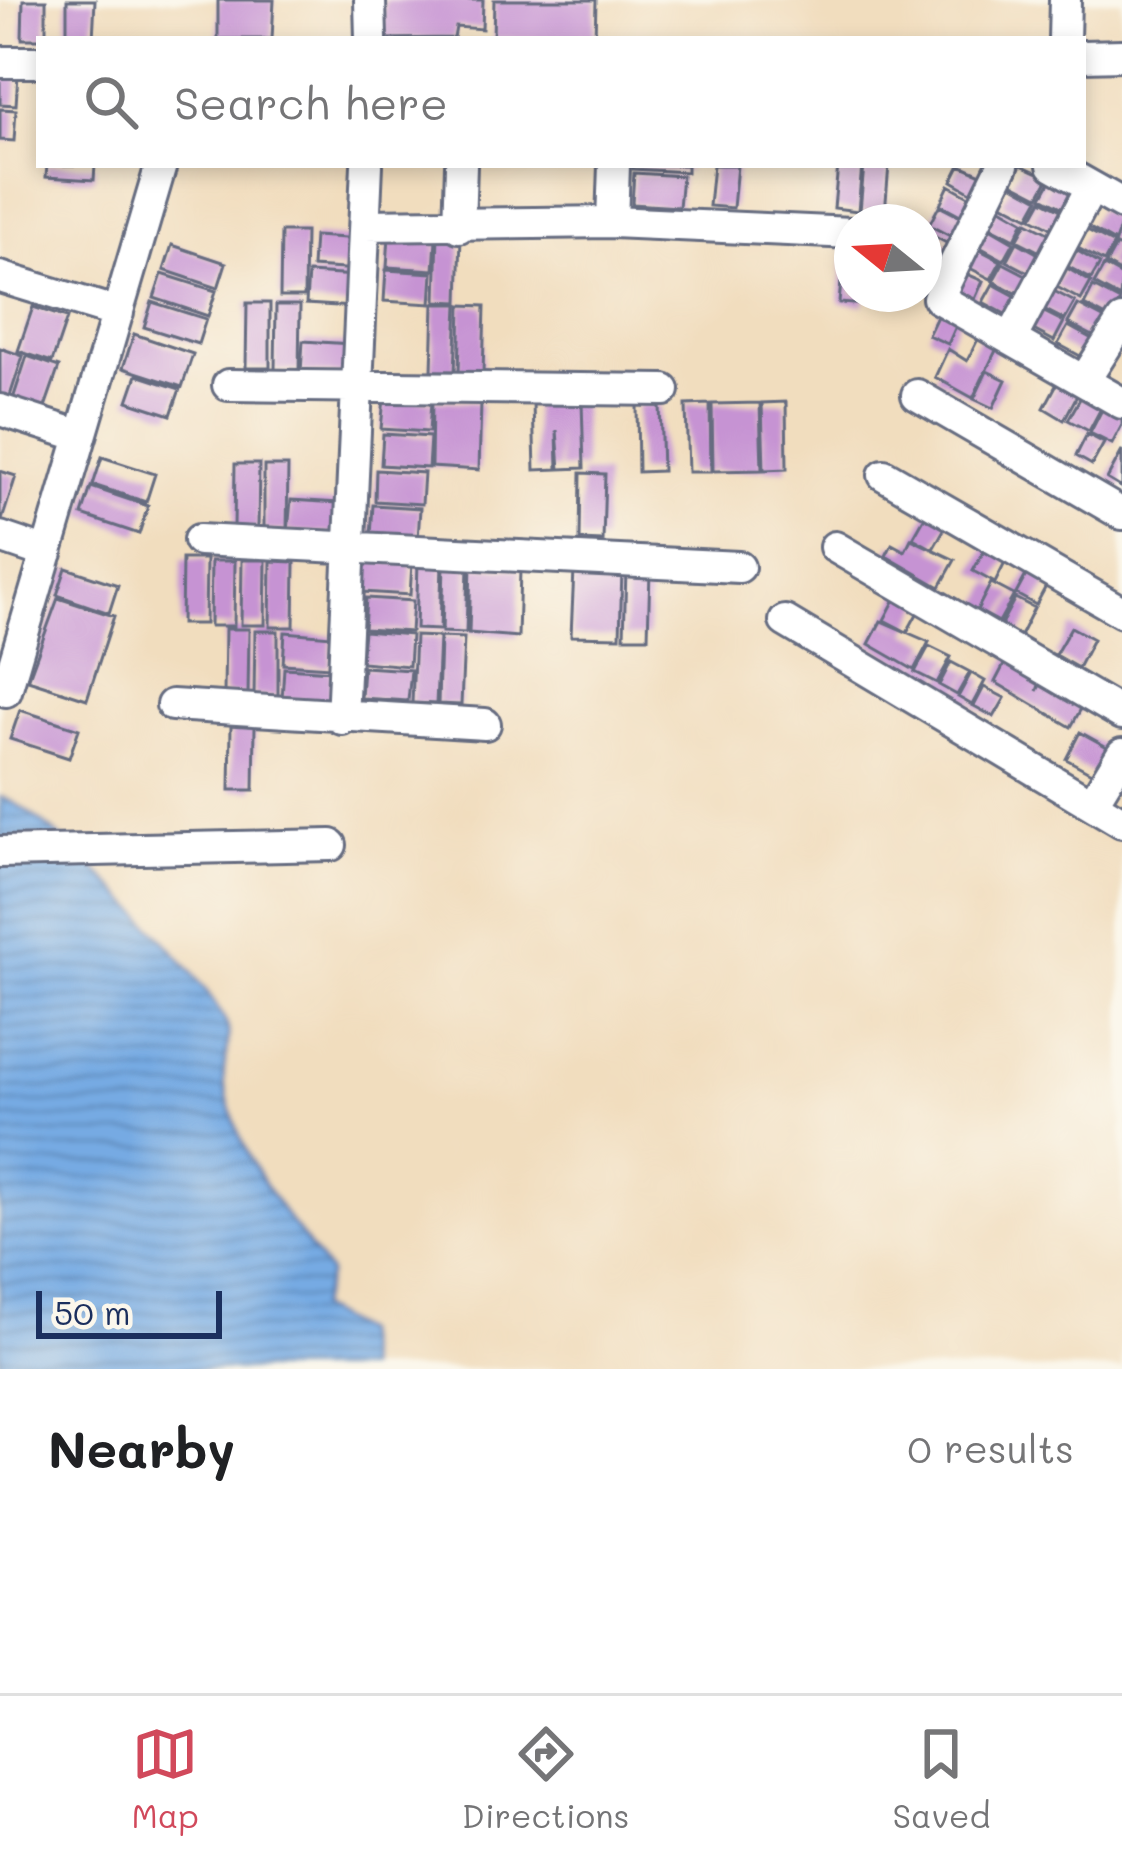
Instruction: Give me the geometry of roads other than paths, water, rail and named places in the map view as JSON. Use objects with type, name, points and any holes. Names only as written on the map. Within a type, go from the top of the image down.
[{"type":"street","points":[[370,0],[371,36]]},
{"type":"street","points":[[1064,36],[1065,0]]},
{"type":"street","points":[[1086,56],[1122,56]]},
{"type":"street","points":[[0,62],[36,62]]},
{"type":"street","points":[[2,698],[160,168]]},
{"type":"street","points":[[342,719],[346,549],[367,168]]},
{"type":"street","points":[[460,226],[461,168]]},
{"type":"street","points":[[612,222],[614,168]]},
{"type":"street","points":[[1002,168],[938,298],[1122,403]]},
{"type":"street","points":[[1058,168],[1122,203]]},
{"type":"street","points":[[1011,339],[1090,188]]},
{"type":"street","points":[[365,225],[612,222],[834,232]]},
{"type":"street","points":[[0,277],[118,313]]},
{"type":"street","points":[[1084,381],[1122,321]]},
{"type":"street","points":[[228,385],[664,390]]},
{"type":"street","points":[[917,395],[1122,514]]},
{"type":"street","points":[[0,410],[81,436]]},
{"type":"street","points":[[884,475],[1122,612]]},
{"type":"street","points":[[0,537],[47,553]]},
{"type":"street","points":[[199,540],[740,567]]},
{"type":"street","points":[[835,547],[1122,714]]},
{"type":"street","points":[[785,621],[1122,822]]},
{"type":"street","points":[[172,705],[342,719],[485,724]]},
{"type":"street","points":[[1092,804],[1122,754]]},
{"type":"street","points":[[0,852],[331,845]]},
{"type":"water","points":[[0,797],[22,808],[89,863],[163,939],[217,1007],[228,1029],[224,1083],[241,1139],[279,1206],[329,1273],[318,1308],[361,1332],[366,1369],[0,1369]]}]
